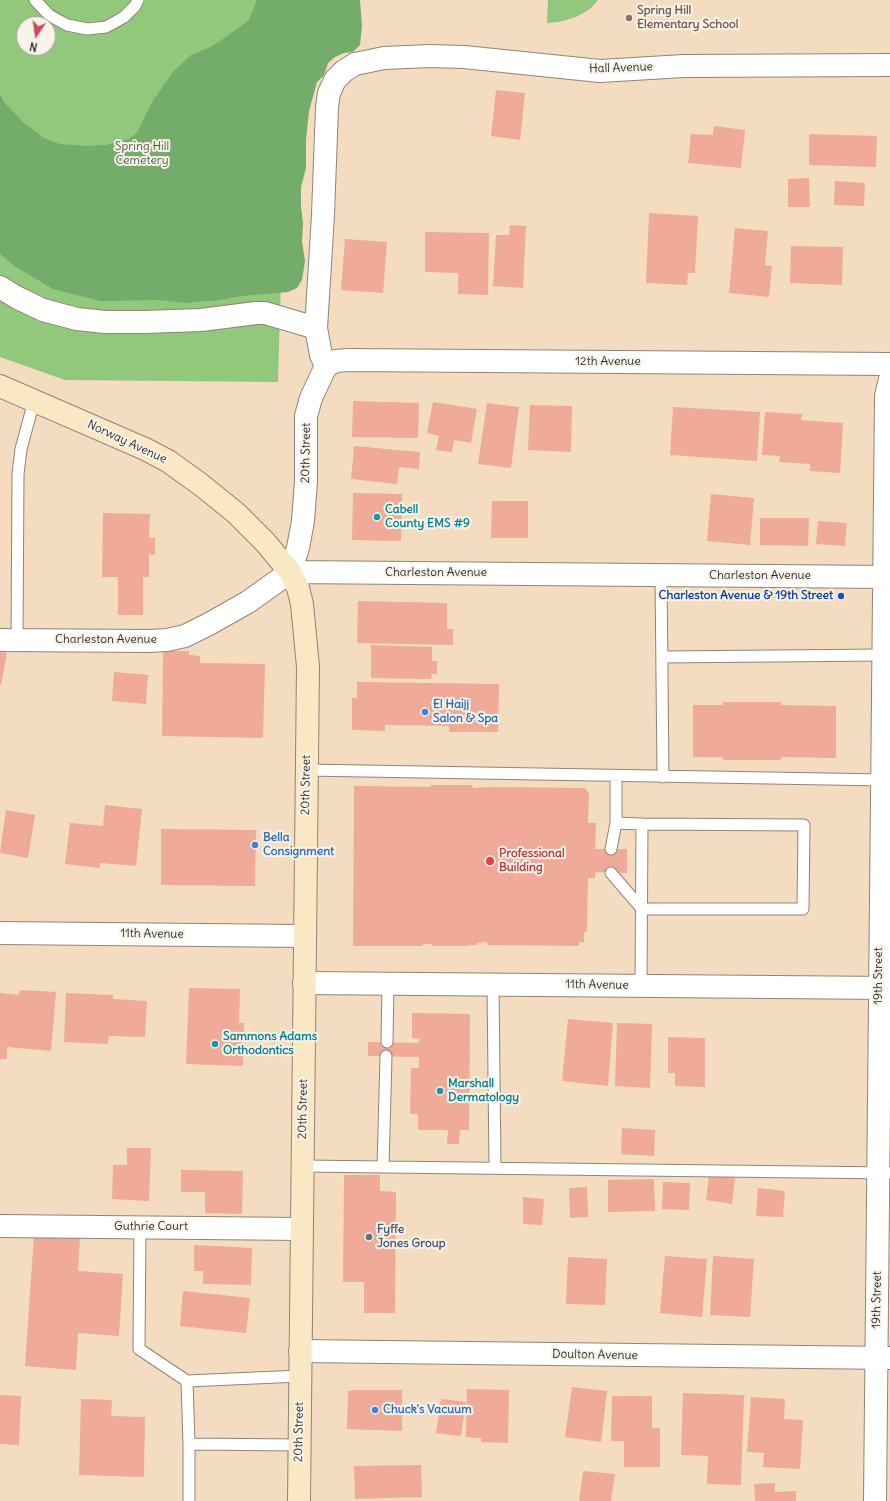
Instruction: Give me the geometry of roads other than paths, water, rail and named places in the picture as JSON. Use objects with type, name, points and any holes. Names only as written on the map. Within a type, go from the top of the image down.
[{"type":"main road","name":"Norway Avenue","points":[[0,386],[118,437],[168,461],[236,513],[265,542],[290,572]]},
{"type":"main road","name":"20th Street","points":[[290,572],[300,594],[305,625],[308,667],[302,1229],[298,1445],[299,1501]]},
{"type":"street","name":"Hall Avenue","points":[[316,328],[323,215],[327,107],[329,93],[335,80],[344,71],[355,64],[384,58],[430,56],[471,58],[600,71],[684,66],[890,65]]},
{"type":"street","points":[[0,287],[42,310],[77,319],[105,322],[201,320],[260,313],[278,315],[316,328],[321,355],[326,366]]},
{"type":"street","name":"12th Avenue","points":[[326,366],[336,362],[348,360],[890,364]]},
{"type":"street","name":"20th Street","points":[[290,572],[298,548],[303,521],[306,481],[306,416],[311,398],[326,366]]},
{"type":"street","name":"19th Street","points":[[874,1501],[883,1358],[886,780],[885,647],[887,577],[886,396],[890,379]]},
{"type":"street","name":"Charleston Avenue","points":[[8,640],[149,641],[167,640],[185,636],[248,602],[290,572],[887,577]]},
{"type":"street","name":"11th Avenue","points":[[0,933],[304,936]]},
{"type":"street","name":"11th Avenue","points":[[304,983],[884,988]]},
{"type":"street","name":"Guthrie Court","points":[[0,1226],[302,1229]]},
{"type":"street","name":"Doulton Avenue","points":[[300,1351],[883,1358]]},
{"type":"lane","points":[[35,0],[49,16],[67,25],[87,29],[106,27],[124,18],[135,6],[138,0]]},
{"type":"lane","points":[[8,640],[18,474],[21,448],[34,402]]},
{"type":"lane","points":[[661,575],[663,777]]},
{"type":"lane","points":[[662,657],[885,647]]},
{"type":"lane","points":[[306,770],[886,780]]},
{"type":"lane","points":[[611,849],[616,823],[616,776]]},
{"type":"lane","points":[[611,873],[642,909],[803,909],[804,825],[616,823]]},
{"type":"lane","points":[[642,824],[642,985]]},
{"type":"lane","points":[[387,1042],[388,983]]},
{"type":"lane","points":[[493,984],[495,1168]]},
{"type":"lane","points":[[383,1167],[386,1056]]},
{"type":"lane","points":[[302,1166],[884,1173]]},
{"type":"lane","points":[[140,1227],[139,1349],[187,1381],[300,1376]]},
{"type":"lane","points":[[187,1381],[189,1501]]},
{"type":"lane","points":[[189,1444],[298,1445]]},
{"type":"place","name":"Spring Hill Elementary School","points":[[629,18]]},
{"type":"place","name":"Cabell County EMS #9","points":[[377,517]]},
{"type":"place","name":"Charleston Avenue & 19th Street","points":[[841,596]]},
{"type":"place","name":"El Haijj Salon & Spa","points":[[425,712]]},
{"type":"place","name":"Bella Consignment","points":[[255,845]]},
{"type":"place","name":"Professional Building","points":[[490,861]]},
{"type":"place","name":"Sammons Adams Orthodontics","points":[[215,1044]]},
{"type":"place","name":"Marshall Dermatology","points":[[440,1091]]},
{"type":"place","name":"Fyffe Jones Group","points":[[369,1237]]},
{"type":"place","name":"Chuck's Vacuum","points":[[375,1410]]},
{"type":"park label","name":"Spring Hill Cemetery","points":[[142,154]]}]
